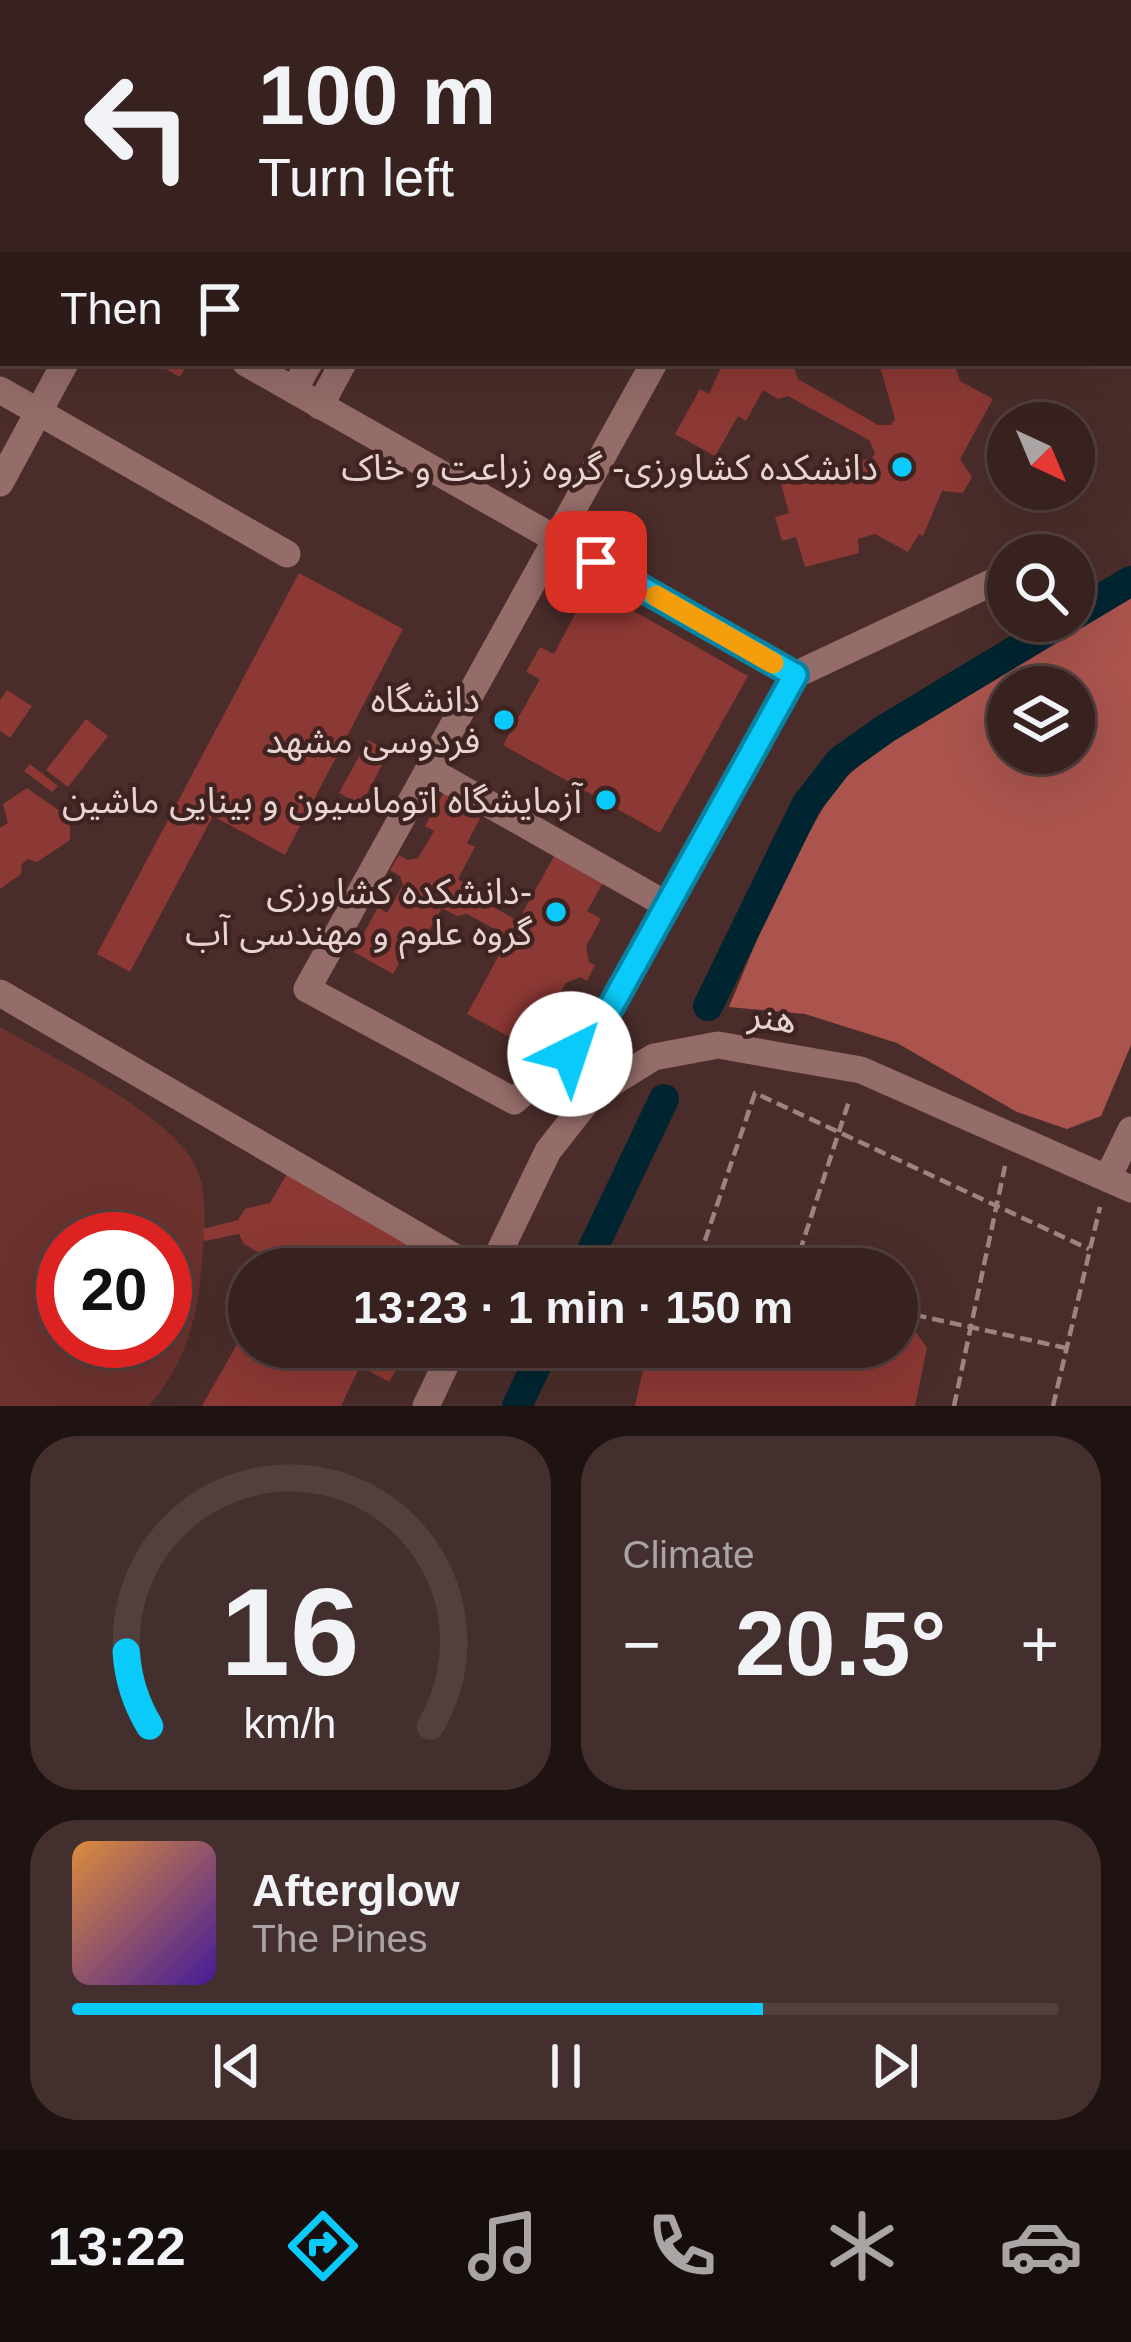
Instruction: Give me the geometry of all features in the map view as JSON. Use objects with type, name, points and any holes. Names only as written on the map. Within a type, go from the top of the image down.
[{"type":"lane","points":[[0,483],[62,366]]},
{"type":"lane","points":[[251,366],[795,675]]},
{"type":"lane","points":[[294,391],[307,366]]},
{"type":"lane","points":[[320,406],[341,366]]},
{"type":"lane","points":[[652,366],[307,988],[514,1102],[598,1030],[795,675],[987,585]]},
{"type":"lane","points":[[0,390],[287,554]]},
{"type":"lane","points":[[429,770],[667,905]]},
{"type":"lane","points":[[0,993],[440,1248]]},
{"type":"lane","name":"هنر","points":[[501,1248],[548,1150],[592,1095],[654,1058],[718,1045],[861,1070],[1120,1183]]},
{"type":"lane","points":[[1120,1183],[1131,1130]]},
{"type":"lane","points":[[426,1406],[444,1368]]},
{"type":"path","points":[[801,1248],[861,1070]]},
{"type":"path","points":[[702,1248],[755,1093],[1089,1249]]},
{"type":"path","points":[[954,1406],[1011,1137]]},
{"type":"path","points":[[1053,1406],[1089,1249],[1120,1183]]},
{"type":"path","points":[[918,1316],[1066,1348]]},
{"type":"shaded area","points":[[1131,595],[1131,1045],[1101,1116],[1067,1129],[1017,1112],[897,1043],[805,1014],[729,1007],[778,889],[834,788],[895,734],[987,680],[987,774],[1095,774],[1095,666],[1010,666],[1051,642],[1095,642],[1095,616]]},
{"type":"shaded area","points":[[0,1027],[134,1105],[179,1143],[199,1174],[205,1216],[192,1326],[192,1212],[36,1212],[36,1368],[174,1368],[149,1406],[0,1406]]},
{"type":"building","points":[[160,366],[186,366],[180,377]]},
{"type":"building","name":"دانشکده کشاورزی- گروه زراعت و خاک","points":[[722,366],[788,366],[798,379],[878,425],[891,425],[895,419],[880,366],[955,366],[960,381],[993,399],[987,402],[960,459],[972,477],[963,493],[942,491],[923,536],[919,534],[908,552],[875,534],[858,539],[859,553],[805,567],[796,537],[782,541],[775,517],[789,513],[781,484],[872,458],[875,453],[869,440],[788,396],[778,399],[763,390],[746,421],[738,416],[715,456],[675,434],[700,389],[709,394]]},
{"type":"building","points":[[299,573],[403,629],[285,855],[213,816],[130,972],[97,954]]},
{"type":"building","points":[[595,589],[748,676],[660,833],[503,745],[540,679],[526,672],[540,647],[554,654],[587,591]]},
{"type":"building","points":[[7,690],[32,706],[10,738],[0,731],[0,700]]},
{"type":"building","points":[[86,719],[108,736],[68,787],[46,770]]},
{"type":"building","points":[[368,740],[383,748],[376,762],[382,765],[361,805],[339,793]]},
{"type":"building","points":[[30,764],[58,786],[52,792],[24,771]]},
{"type":"building","name":"دانشکده کشاورزی- گروه علوم و مهندسی آب","points":[[449,783],[487,805],[467,843],[475,847],[458,879],[476,897],[518,921],[557,851],[608,874],[587,911],[601,919],[586,946],[589,962],[595,965],[587,981],[580,977],[566,983],[551,1010],[536,1002],[515,1040],[467,1014],[509,937],[467,914],[457,916],[442,908],[424,939],[416,934],[393,974],[354,952],[378,907],[387,913],[403,885],[400,876],[390,870],[399,855],[418,858],[434,831],[425,826]]},
{"type":"building","points":[[27,788],[64,814],[70,810],[70,840],[37,862],[28,859],[21,874],[0,889],[0,828],[8,823],[3,804]]},
{"type":"building","points":[[287,1174],[421,1248],[251,1248],[239,1234],[204,1241],[203,1229],[238,1220],[245,1209],[270,1203]]},
{"type":"building","points":[[918,1335],[927,1348],[915,1406],[635,1406],[643,1368],[918,1368]]},
{"type":"building","points":[[228,1360],[228,1368],[359,1368],[341,1406],[202,1406]]},
{"type":"building","points":[[364,1368],[397,1368],[389,1382]]},
{"type":"waterway","points":[[1095,602],[1131,581]]},
{"type":"waterway","points":[[708,1006],[806,805],[840,761],[1029,642]]},
{"type":"waterway","points":[[593,1248],[664,1099]]},
{"type":"waterway","points":[[517,1406],[535,1368]]},
{"type":"slow traffic","points":[[656,596],[773,663]]},
{"type":"place","name":"دانشکده کشاورزی- گروه زراعت و خاک","points":[[902,467]]},
{"type":"place","name":"دانشگاه فردوسی مشهد","points":[[504,720]]},
{"type":"place","name":"آزمایشگاه اتوماسیون و بینایی ماشین","points":[[606,800]]},
{"type":"place","name":"دانشکده کشاورزی- گروه علوم و مهندسی آب","points":[[556,912]]},
{"type":"route","points":[[570,1054],[598,1030],[795,675],[596,562]]}]
